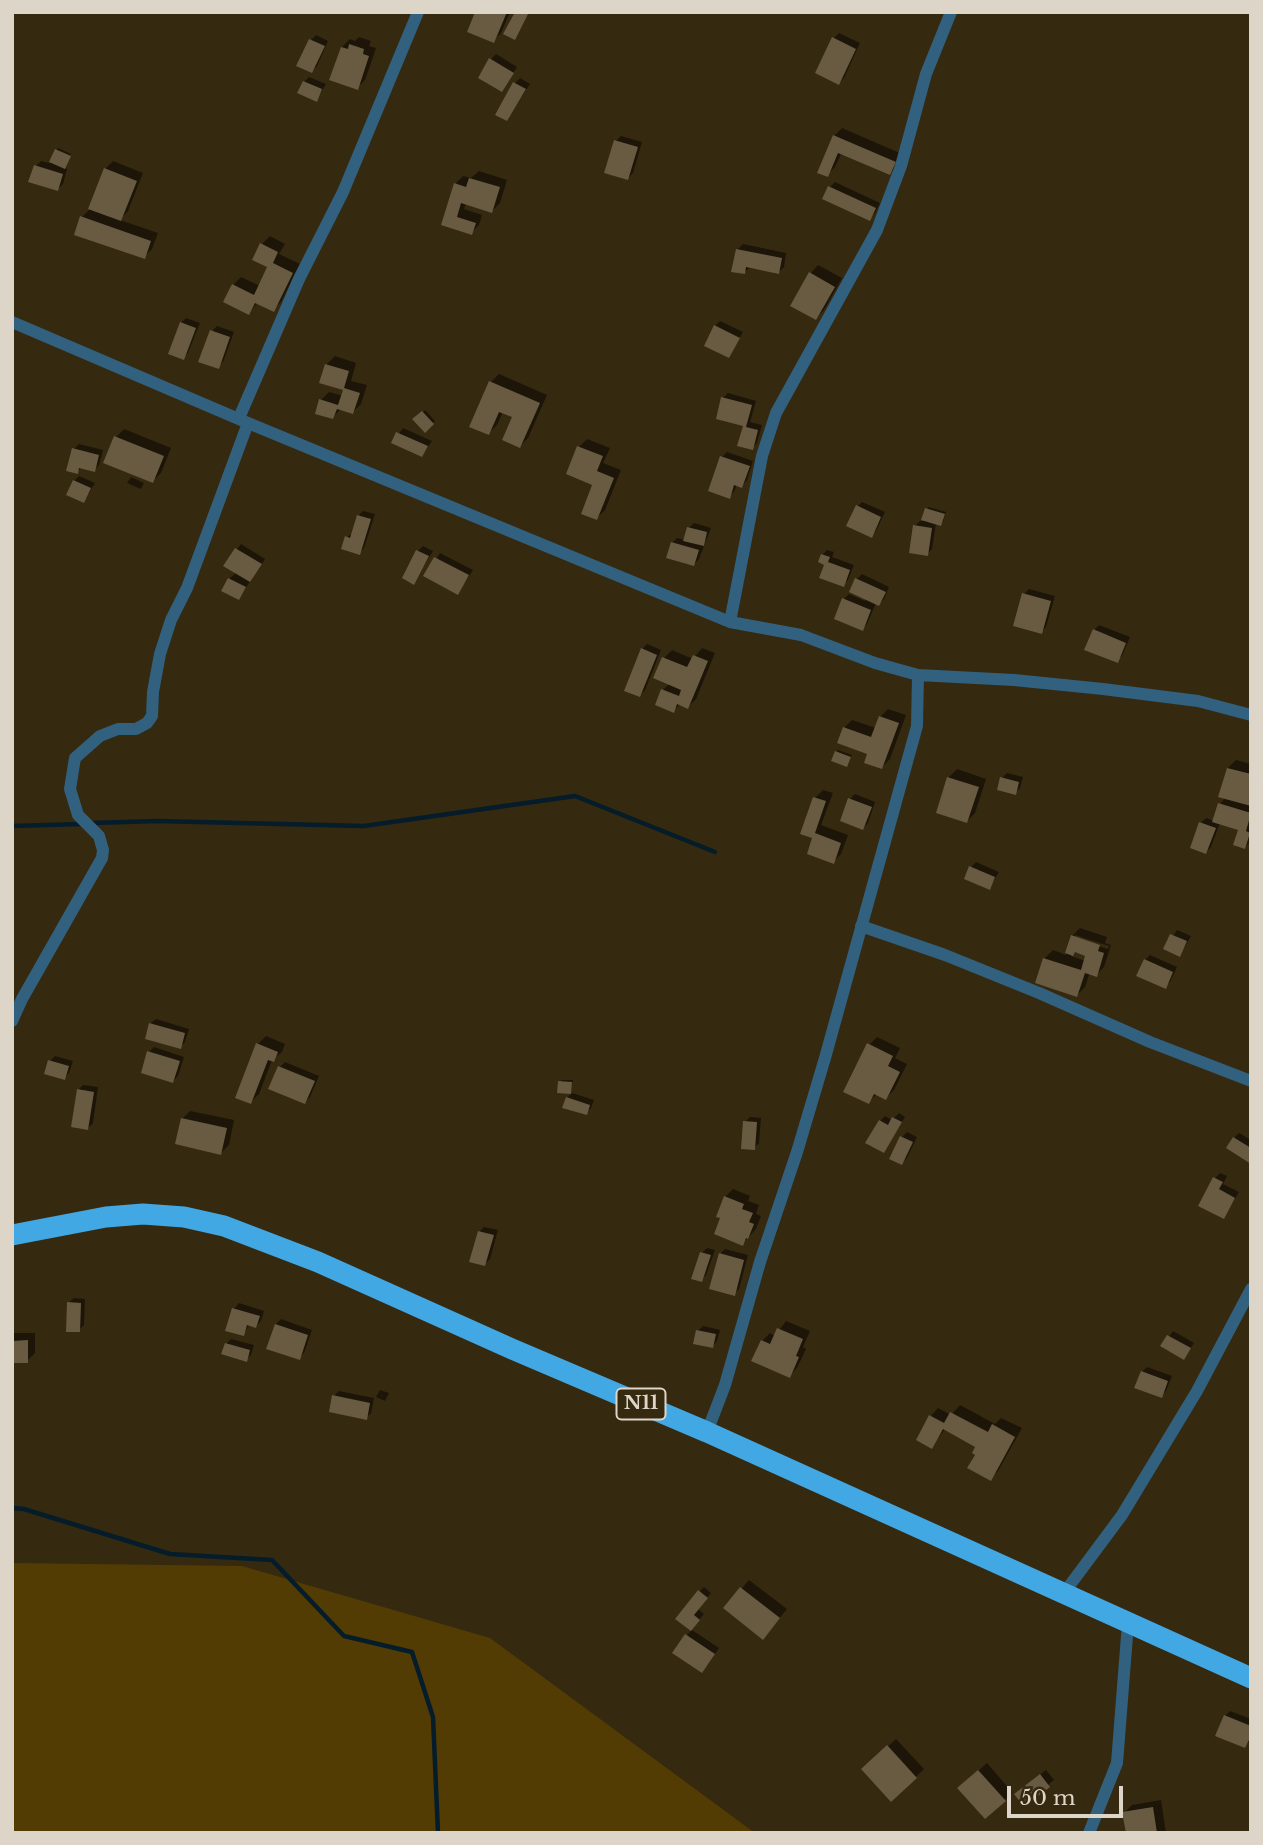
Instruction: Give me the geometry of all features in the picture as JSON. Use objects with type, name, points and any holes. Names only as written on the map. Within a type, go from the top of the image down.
[{"type":"highway","name":"N11","points":[[12,1235],[106,1217],[143,1214],[184,1216],[224,1226],[317,1262],[707,1432],[1251,1678]]},
{"type":"street","points":[[12,1021],[102,858],[99,836],[78,815],[70,789],[75,758],[100,736],[118,729],[136,729],[147,723],[152,716],[160,654],[171,620],[187,588],[243,421],[299,279],[343,192],[418,12]]},
{"type":"street","points":[[730,622],[762,456],[776,413],[877,230],[901,166],[926,74],[951,12]]},
{"type":"street","points":[[12,322],[243,421],[730,622],[802,635],[875,663],[918,675],[1014,680],[1103,689],[1198,701],[1251,715]]},
{"type":"street","points":[[707,1432],[725,1385],[760,1262],[797,1152],[917,726],[918,675]]},
{"type":"street","points":[[861,926],[945,955],[1150,1042],[1251,1081]]},
{"type":"street","points":[[1063,1592],[1122,1514],[1197,1391],[1251,1289]]},
{"type":"street","points":[[1089,1833],[1117,1763],[1128,1623]]},
{"type":"shaded area","points":[[12,1563],[242,1566],[490,1638],[755,1833],[12,1833]]},
{"type":"building","points":[[475,12],[507,12],[494,43],[467,32]]},
{"type":"building","points":[[515,12],[529,12],[515,40],[503,34]]},
{"type":"building","points":[[832,37],[856,49],[839,85],[815,73]]},
{"type":"building","points":[[309,39],[325,46],[312,73],[296,66]]},
{"type":"building","points":[[349,44],[364,49],[363,54],[369,56],[358,90],[329,80],[341,47],[348,49]]},
{"type":"building","points":[[489,58],[514,73],[502,92],[478,78]]},
{"type":"building","points":[[303,81],[322,89],[317,102],[297,93]]},
{"type":"building","points":[[513,82],[526,89],[507,121],[495,115]]},
{"type":"building","points":[[833,135],[896,162],[890,175],[838,153],[828,177],[817,173]]},
{"type":"building","points":[[614,140],[638,147],[628,180],[604,173]]},
{"type":"building","points":[[55,149],[71,156],[65,169],[49,162]]},
{"type":"building","points":[[34,165],[63,174],[58,191],[28,182]]},
{"type":"building","points":[[104,168],[137,181],[121,221],[88,209]]},
{"type":"building","points":[[469,178],[500,187],[492,213],[461,203],[457,217],[476,223],[472,235],[441,225],[454,183],[466,187]]},
{"type":"building","points":[[828,186],[876,208],[870,221],[822,199]]},
{"type":"building","points":[[80,216],[151,241],[145,259],[74,235]]},
{"type":"building","points":[[260,243],[278,252],[273,263],[293,273],[274,312],[255,303],[249,315],[223,302],[232,284],[254,295],[267,267],[252,260]]},
{"type":"building","points":[[736,249],[782,258],[779,274],[746,267],[745,274],[731,272]]},
{"type":"building","points":[[809,272],[835,287],[816,320],[790,306]]},
{"type":"building","points":[[180,322],[196,328],[184,360],[168,354]]},
{"type":"building","points":[[714,325],[740,338],[729,358],[704,346]]},
{"type":"building","points":[[210,330],[230,337],[219,369],[198,362]]},
{"type":"building","points":[[325,364],[349,371],[344,388],[360,393],[353,414],[337,409],[333,419],[315,414],[319,399],[338,405],[343,390],[319,383]]},
{"type":"building","points":[[489,381],[540,403],[520,448],[502,440],[512,417],[499,412],[489,435],[469,427]]},
{"type":"building","points":[[721,397],[752,405],[746,427],[758,430],[753,450],[737,446],[743,426],[716,419]]},
{"type":"building","points":[[422,411],[434,424],[425,433],[412,419]]},
{"type":"building","points":[[396,432],[428,446],[422,457],[391,443]]},
{"type":"building","points":[[114,436],[164,456],[153,483],[103,463]]},
{"type":"building","points":[[577,446],[603,456],[597,471],[614,478],[597,520],[581,514],[592,485],[566,474]]},
{"type":"building","points":[[72,448],[99,455],[95,472],[79,468],[78,474],[66,471]]},
{"type":"building","points":[[720,456],[750,466],[742,488],[734,485],[730,499],[708,491]]},
{"type":"building","points":[[73,480],[91,488],[84,503],[66,495]]},
{"type":"building","points":[[856,505],[881,517],[872,538],[846,526]]},
{"type":"building","points":[[925,508],[945,514],[941,526],[921,520]]},
{"type":"building","points":[[357,515],[371,519],[360,555],[341,549],[345,536],[350,538]]},
{"type":"building","points":[[913,525],[932,528],[928,556],[909,553]]},
{"type":"building","points":[[687,527],[707,532],[704,546],[683,541]]},
{"type":"building","points":[[671,542],[699,550],[694,566],[666,558]]},
{"type":"building","points":[[235,548],[262,564],[250,582],[223,566]]},
{"type":"building","points":[[416,550],[429,556],[414,585],[402,578]]},
{"type":"building","points":[[821,554],[830,557],[828,562],[850,570],[844,587],[819,578],[824,565],[818,562]]},
{"type":"building","points":[[434,557],[469,575],[458,595],[423,576]]},
{"type":"building","points":[[228,578],[246,587],[239,600],[221,591]]},
{"type":"building","points":[[855,578],[886,592],[879,606],[849,592]]},
{"type":"building","points":[[1022,593],[1051,601],[1042,634],[1013,626]]},
{"type":"building","points":[[842,598],[871,610],[863,631],[834,619]]},
{"type":"building","points":[[1093,629],[1126,643],[1118,663],[1084,650]]},
{"type":"building","points":[[641,648],[657,655],[640,697],[624,691]]},
{"type":"building","points":[[693,655],[708,661],[688,709],[677,704],[674,713],[655,705],[661,689],[679,696],[681,690],[653,678],[662,657],[687,667]]},
{"type":"building","points":[[879,716],[899,723],[882,769],[864,763],[867,754],[837,743],[843,727],[871,737]]},
{"type":"building","points":[[835,751],[851,757],[847,767],[831,761]]},
{"type":"building","points":[[1227,768],[1251,774],[1251,806],[1218,797]]},
{"type":"building","points":[[947,777],[979,787],[967,823],[936,813]]},
{"type":"building","points":[[1000,777],[1019,782],[1016,795],[997,790]]},
{"type":"building","points":[[813,797],[826,801],[815,833],[841,843],[834,864],[807,854],[812,838],[800,834]]},
{"type":"building","points":[[848,798],[872,807],[863,830],[840,821]]},
{"type":"building","points":[[1218,803],[1251,813],[1246,831],[1250,833],[1245,849],[1233,845],[1238,830],[1212,822]]},
{"type":"building","points":[[1199,822],[1216,828],[1206,854],[1190,848]]},
{"type":"building","points":[[969,866],[995,877],[990,890],[964,879]]},
{"type":"building","points":[[1170,934],[1187,941],[1180,957],[1163,949]]},
{"type":"building","points":[[1071,935],[1100,945],[1098,951],[1104,953],[1097,977],[1085,973],[1077,997],[1035,983],[1043,958],[1081,970],[1085,956],[1075,952],[1073,956],[1065,953]]},
{"type":"building","points":[[1144,959],[1173,972],[1166,989],[1136,976]]},
{"type":"building","points":[[149,1023],[185,1033],[181,1049],[145,1039]]},
{"type":"building","points":[[256,1043],[278,1052],[274,1062],[268,1060],[251,1104],[235,1098]]},
{"type":"building","points":[[867,1043],[893,1056],[888,1066],[900,1072],[886,1100],[874,1094],[869,1104],[843,1092]]},
{"type":"building","points":[[147,1051],[180,1061],[173,1083],[141,1073]]},
{"type":"building","points":[[48,1060],[69,1066],[65,1080],[44,1074]]},
{"type":"building","points":[[278,1066],[315,1081],[305,1104],[268,1089]]},
{"type":"building","points":[[558,1081],[572,1082],[571,1094],[557,1093]]},
{"type":"building","points":[[77,1089],[94,1092],[88,1130],[71,1127]]},
{"type":"building","points":[[566,1097],[590,1105],[587,1115],[562,1108]]},
{"type":"building","points":[[892,1117],[902,1122],[884,1153],[865,1143],[879,1120],[888,1125]]},
{"type":"building","points":[[181,1118],[227,1128],[221,1155],[175,1144]]},
{"type":"building","points":[[743,1121],[757,1122],[755,1150],[741,1149]]},
{"type":"building","points":[[900,1136],[913,1142],[902,1165],[889,1159]]},
{"type":"building","points":[[1233,1137],[1251,1148],[1251,1164],[1226,1148]]},
{"type":"building","points":[[1213,1177],[1223,1182],[1219,1189],[1235,1198],[1224,1219],[1198,1206]]},
{"type":"building","points":[[724,1196],[744,1204],[742,1209],[753,1213],[749,1222],[754,1224],[743,1246],[714,1234],[720,1218],[716,1217]]},
{"type":"building","points":[[478,1231],[494,1235],[485,1266],[469,1262]]},
{"type":"building","points":[[700,1252],[711,1255],[702,1282],[691,1279]]},
{"type":"building","points":[[719,1253],[744,1260],[735,1296],[709,1289]]},
{"type":"building","points":[[67,1302],[81,1303],[80,1332],[66,1332]]},
{"type":"building","points":[[232,1308],[260,1316],[256,1328],[247,1325],[244,1336],[225,1331]]},
{"type":"building","points":[[275,1324],[308,1335],[300,1360],[266,1349]]},
{"type":"building","points":[[777,1328],[803,1339],[790,1378],[751,1361],[761,1340],[770,1344]]},
{"type":"building","points":[[696,1330],[716,1334],[713,1348],[693,1344]]},
{"type":"building","points":[[1167,1335],[1191,1348],[1184,1360],[1160,1346]]},
{"type":"building","points":[[28,1340],[28,1363],[12,1363],[12,1341]]},
{"type":"building","points":[[225,1343],[250,1350],[247,1362],[221,1354]]},
{"type":"building","points":[[1141,1371],[1168,1381],[1162,1398],[1134,1388]]},
{"type":"building","points":[[332,1395],[370,1403],[367,1420],[329,1412]]},
{"type":"building","points":[[950,1412],[988,1432],[992,1424],[1015,1437],[991,1481],[967,1468],[975,1455],[972,1453],[975,1447],[943,1429],[932,1449],[916,1440],[929,1415],[944,1423]]},
{"type":"building","points":[[740,1587],[780,1618],[763,1640],[723,1608]]},
{"type":"building","points":[[698,1590],[708,1598],[694,1615],[700,1620],[691,1631],[675,1619]]},
{"type":"building","points":[[685,1634],[715,1654],[702,1673],[672,1653]]},
{"type":"building","points":[[1224,1715],[1251,1726],[1251,1736],[1245,1748],[1215,1736]]},
{"type":"building","points":[[887,1745],[917,1778],[891,1802],[861,1769]]},
{"type":"building","points":[[978,1770],[1006,1801],[985,1819],[957,1788]]},
{"type":"building","points":[[1040,1774],[1050,1787],[1024,1807],[1014,1794]]},
{"type":"building","points":[[1153,1807],[1157,1833],[1126,1833],[1122,1812]]},
{"type":"waterway","points":[[92,823],[157,821],[364,826],[575,796],[715,852]]},
{"type":"waterway","points":[[12,826],[83,824]]},
{"type":"waterway","points":[[12,1508],[24,1509],[170,1554],[272,1560],[344,1636],[412,1652],[433,1717],[438,1833]]}]
